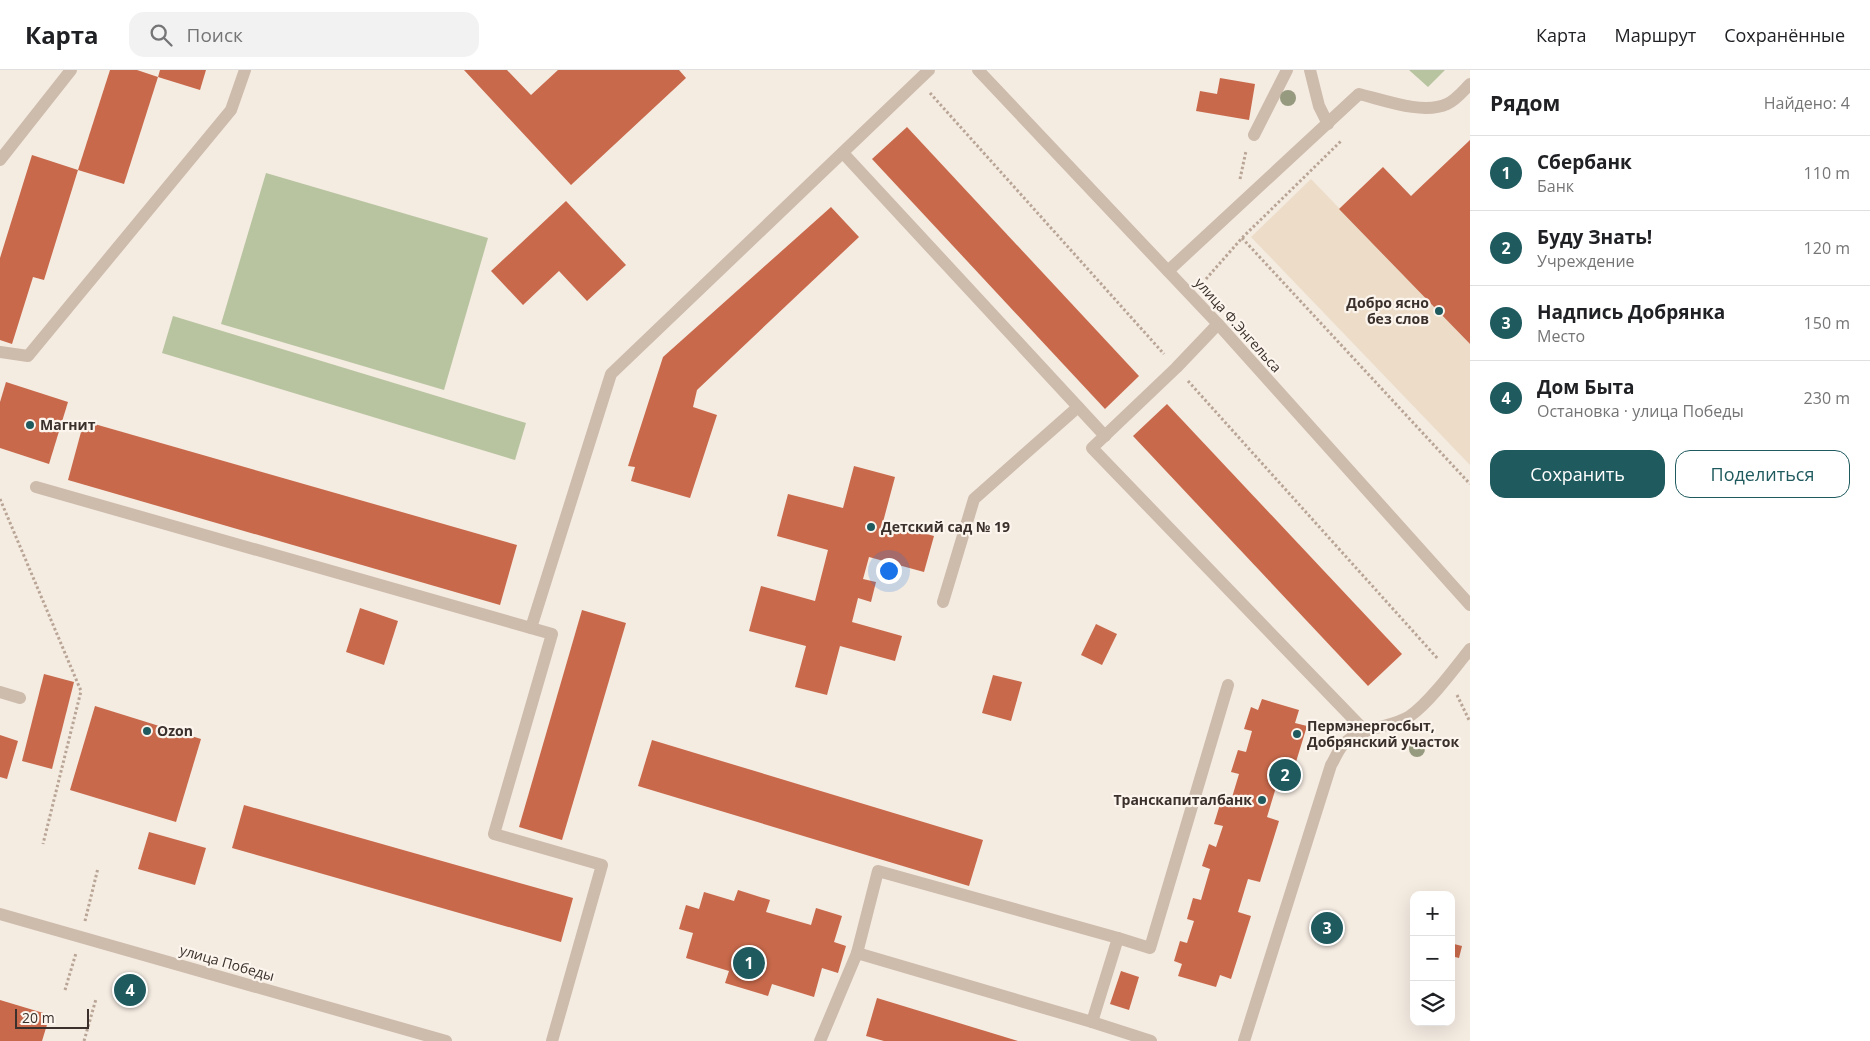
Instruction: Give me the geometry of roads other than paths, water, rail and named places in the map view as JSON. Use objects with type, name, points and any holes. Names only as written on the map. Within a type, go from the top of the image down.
[{"type":"street","points":[[0,160],[71,70]]},
{"type":"street","points":[[0,352],[28,356],[231,110],[245,70]]},
{"type":"street","points":[[530,628],[611,374],[930,70]]},
{"type":"street","name":"улица Ф.Энгельса","points":[[978,70],[1218,324],[1470,605]]},
{"type":"street","points":[[1254,135],[1288,70]]},
{"type":"street","points":[[1310,70],[1319,106],[1328,124]]},
{"type":"street","points":[[1168,271],[1359,94],[1407,106],[1429,107],[1453,101],[1470,84]]},
{"type":"street","points":[[843,153],[1105,436]]},
{"type":"street","points":[[1218,324],[1176,368],[1092,448],[1365,731]]},
{"type":"street","points":[[943,602],[974,499],[1078,407]]},
{"type":"street","points":[[36,487],[552,634],[494,834],[602,865],[552,1041]]},
{"type":"street","points":[[1244,1041],[1331,765],[1343,745],[1365,731],[1396,723],[1411,715],[1448,676],[1470,649]]},
{"type":"street","points":[[820,1041],[857,953],[878,871],[1150,948],[1228,685]]},
{"type":"street","points":[[0,692],[20,698]]},
{"type":"street","name":"улица Победы","points":[[0,914],[446,1041]]},
{"type":"street","points":[[1092,1022],[1118,938]]},
{"type":"street","points":[[857,953],[1151,1041]]},
{"type":"place","name":"Добро ясно без слов","points":[[1439,311]]},
{"type":"place","name":"Магнит","points":[[30,425]]},
{"type":"place","name":"Детский сад № 19","points":[[871,527]]},
{"type":"place","name":"Ozon","points":[[147,731]]},
{"type":"place","name":"Пермэнергосбыт, Добрянский участок","points":[[1297,734]]},
{"type":"place","name":"Буду Знать!","points":[[1285,775]]},
{"type":"place","name":"Транскапиталбанк","points":[[1262,800]]},
{"type":"place","name":"Надпись Добрянка","points":[[1327,928]]},
{"type":"place","name":"Сбербанк","points":[[749,963]]},
{"type":"place","name":"Дом Быта","points":[[130,990]]}]
